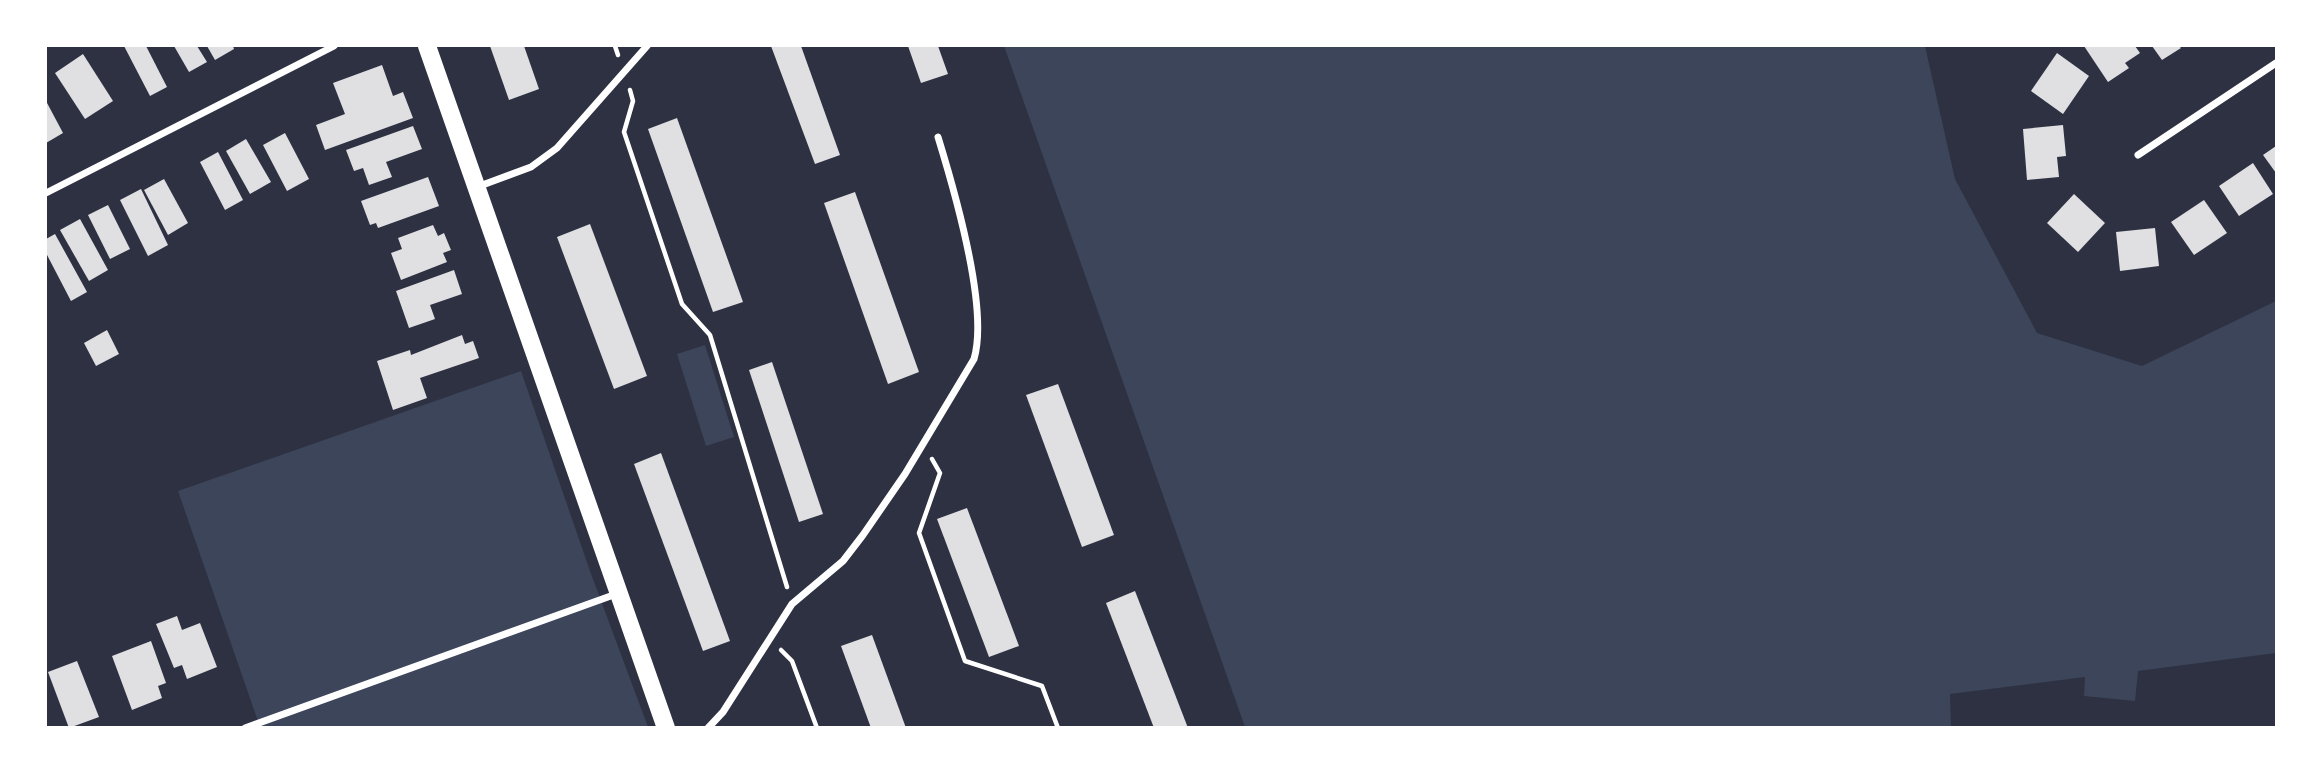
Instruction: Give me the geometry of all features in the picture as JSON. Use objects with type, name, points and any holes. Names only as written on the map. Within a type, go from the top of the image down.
[{"type":"main road","points":[[427,46],[666,727]]},
{"type":"street","points":[[46,193],[334,46]]},
{"type":"street","points":[[477,187],[531,167],[557,148],[647,46]]},
{"type":"street","points":[[2138,155],[2277,63]]},
{"type":"street","points":[[708,727],[723,712],[792,604],[843,561],[924,443],[967,373],[979,344],[977,302],[938,136]]},
{"type":"street","points":[[245,727],[619,593]]},
{"type":"path","points":[[615,46],[633,102],[624,132],[682,304],[710,335],[792,604]]},
{"type":"path","points":[[924,443],[940,473],[919,533],[965,661],[1042,685],[1058,727]]},
{"type":"path","points":[[769,637],[792,662],[817,727]]},
{"type":"shaded area","points":[[1004,46],[1925,46],[1955,179],[2037,333],[2142,366],[2276,301],[2276,653],[2138,671],[2135,701],[2084,696],[2085,677],[1950,694],[1951,727],[1245,727]]},
{"type":"shaded area","points":[[705,345],[734,437],[706,446],[677,354]]},
{"type":"shaded area","points":[[521,371],[590,571],[648,727],[260,727],[178,491]]},
{"type":"building","points":[[124,46],[146,46],[167,87],[150,96]]},
{"type":"building","points":[[174,46],[197,46],[207,62],[189,72]]},
{"type":"building","points":[[207,46],[233,46],[234,49],[215,60]]},
{"type":"building","points":[[490,46],[524,46],[539,89],[509,100]]},
{"type":"building","points":[[771,46],[801,46],[840,155],[815,164]]},
{"type":"building","points":[[908,46],[938,46],[948,74],[921,83]]},
{"type":"building","points":[[2084,46],[2135,46],[2140,53],[2125,63],[2129,68],[2108,82]]},
{"type":"building","points":[[2152,46],[2179,46],[2181,48],[2162,60]]},
{"type":"building","points":[[2057,53],[2089,76],[2063,114],[2031,91]]},
{"type":"building","points":[[83,54],[113,101],[85,119],[55,73]]},
{"type":"building","points":[[382,65],[393,96],[403,92],[413,118],[325,150],[316,125],[345,114],[333,83]]},
{"type":"building","points":[[46,101],[63,133],[46,143]]},
{"type":"building","points":[[677,118],[743,302],[713,312],[648,129]]},
{"type":"building","points":[[2063,125],[2066,156],[2057,157],[2059,177],[2027,180],[2023,129]]},
{"type":"building","points":[[413,126],[422,149],[386,162],[392,177],[369,185],[363,168],[354,171],[346,150]]},
{"type":"building","points":[[285,133],[309,179],[287,191],[263,145]]},
{"type":"building","points":[[246,139],[271,182],[250,194],[226,151]]},
{"type":"building","points":[[2276,146],[2276,173],[2263,155]]},
{"type":"building","points":[[218,152],[243,200],[225,210],[200,162]]},
{"type":"building","points":[[2253,163],[2273,194],[2239,216],[2219,186]]},
{"type":"building","points":[[428,177],[439,206],[378,228],[376,223],[370,225],[361,201]]},
{"type":"building","points":[[164,179],[188,223],[168,235],[144,190]]},
{"type":"building","points":[[141,189],[168,245],[148,256],[120,200]]},
{"type":"building","points":[[855,192],[919,372],[888,384],[824,203]]},
{"type":"building","points":[[2074,194],[2105,223],[2078,252],[2047,223]]},
{"type":"building","points":[[2204,200],[2227,233],[2194,255],[2171,222]]},
{"type":"building","points":[[108,205],[130,249],[110,259],[88,215]]},
{"type":"building","points":[[80,219],[108,270],[89,281],[60,230]]},
{"type":"building","points":[[590,224],[647,376],[614,389],[557,237]]},
{"type":"building","points":[[433,225],[438,236],[444,233],[451,250],[443,253],[447,262],[401,280],[391,253],[402,249],[398,238]]},
{"type":"building","points":[[2155,228],[2159,266],[2120,271],[2116,232]]},
{"type":"building","points":[[55,234],[87,292],[71,301],[46,253],[46,239]]},
{"type":"building","points":[[454,270],[462,294],[430,305],[435,319],[409,328],[396,291]]},
{"type":"building","points":[[107,330],[119,354],[96,366],[84,343]]},
{"type":"building","points":[[462,335],[465,344],[473,341],[479,358],[420,378],[427,398],[393,410],[377,361],[410,350],[411,355]]},
{"type":"building","points":[[772,362],[823,514],[799,522],[749,370]]},
{"type":"building","points":[[1058,384],[1114,535],[1082,547],[1026,395]]},
{"type":"building","points":[[661,453],[730,641],[703,651],[634,464]]},
{"type":"building","points":[[967,508],[1019,646],[989,657],[937,519]]},
{"type":"building","points":[[1135,591],[1188,728],[1154,728],[1106,603]]},
{"type":"building","points":[[177,616],[182,630],[200,623],[217,667],[187,679],[182,665],[174,668],[156,624]]},
{"type":"building","points":[[872,635],[906,728],[871,728],[841,646]]},
{"type":"building","points":[[151,641],[166,683],[158,686],[162,698],[132,710],[112,656]]},
{"type":"building","points":[[77,661],[99,717],[69,728],[48,672]]}]
